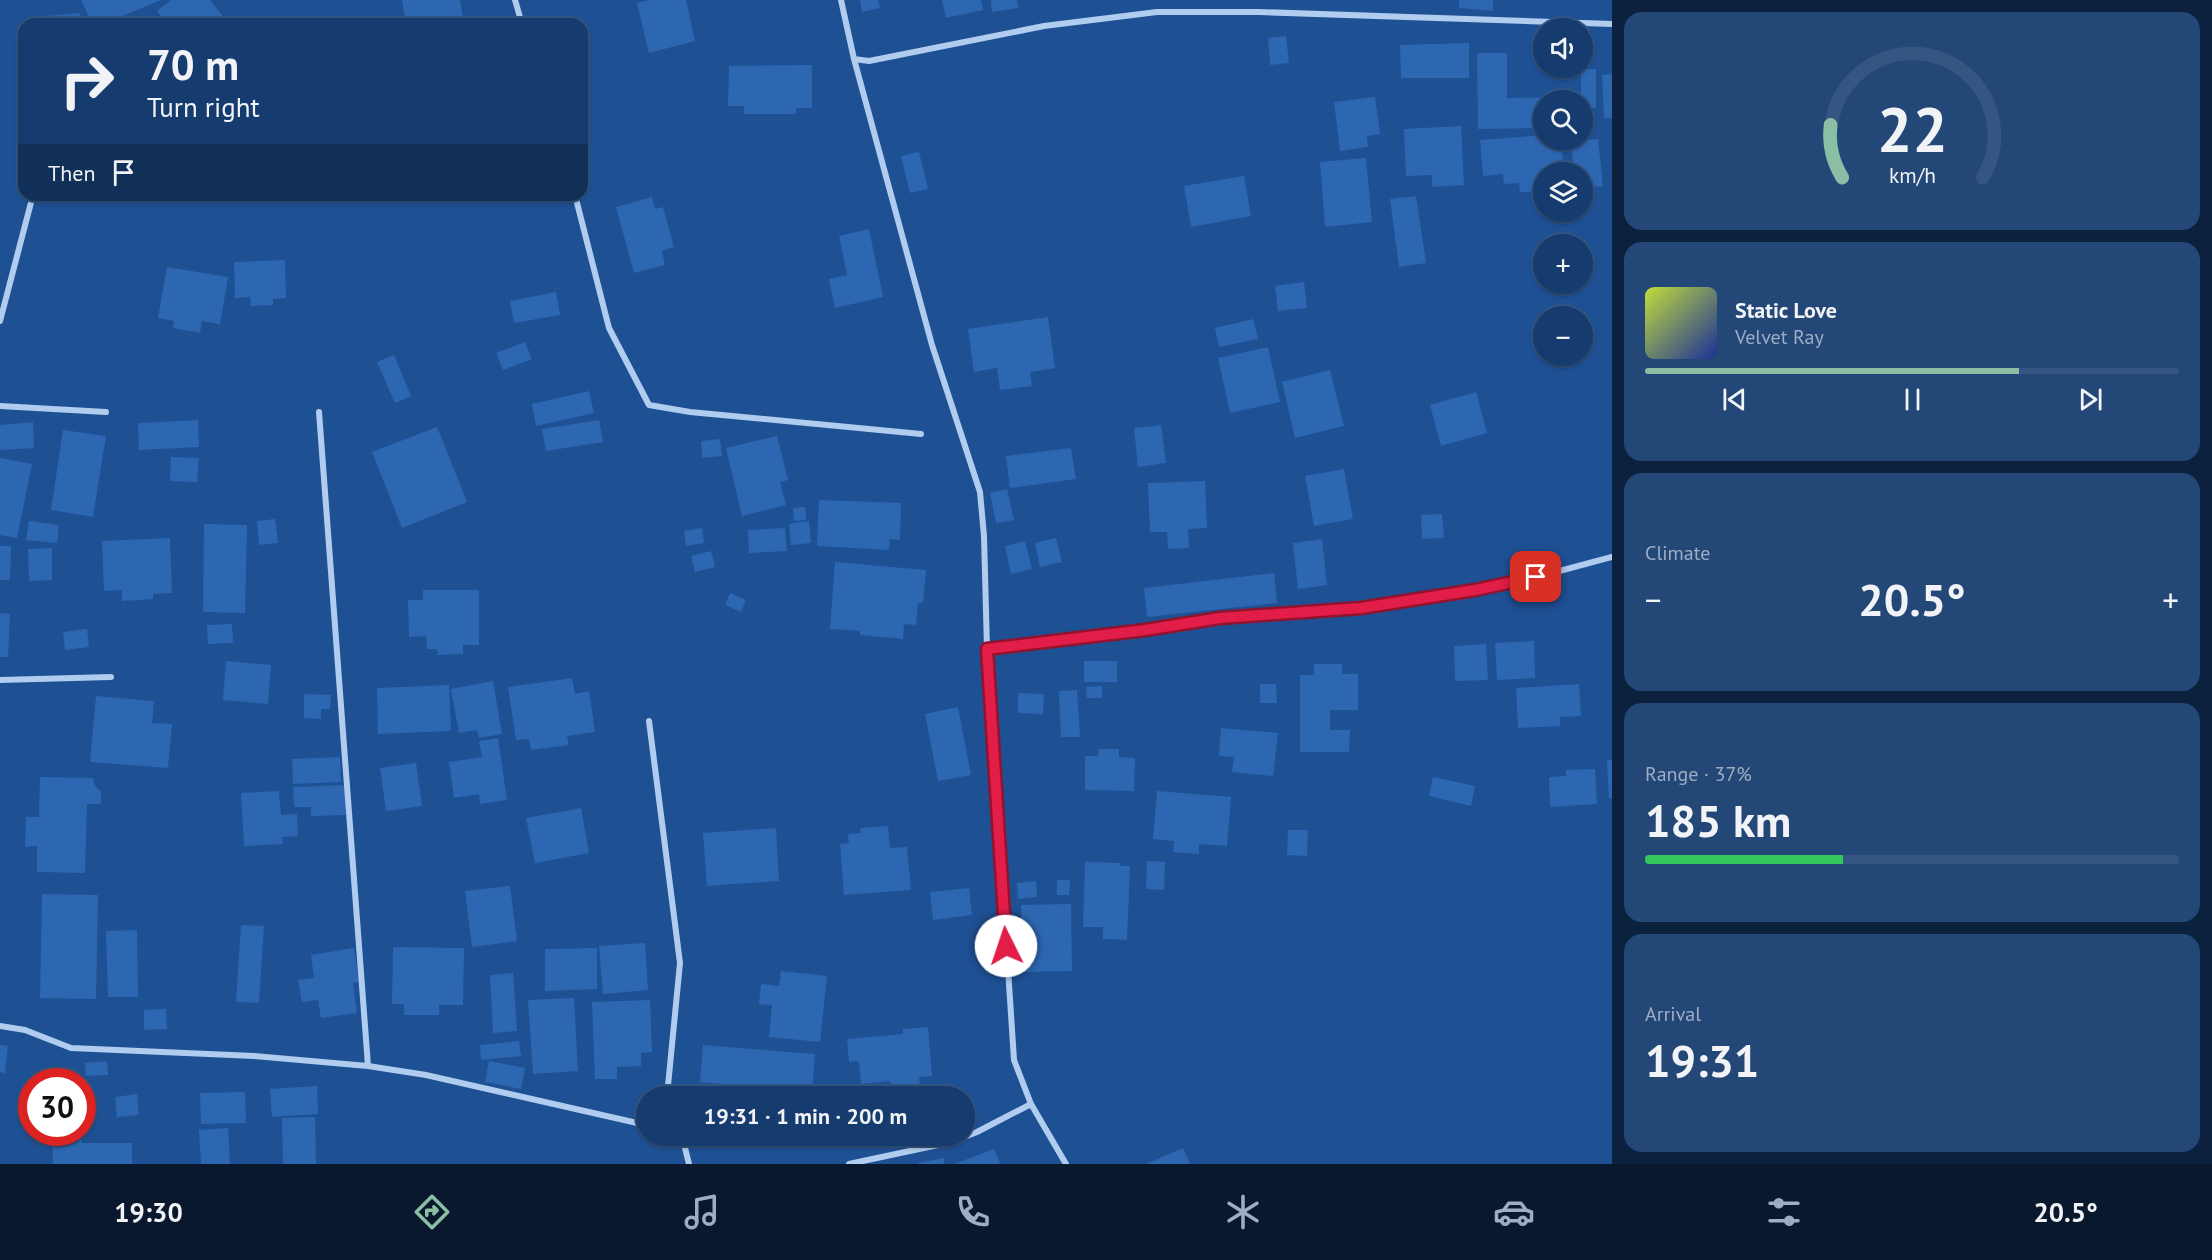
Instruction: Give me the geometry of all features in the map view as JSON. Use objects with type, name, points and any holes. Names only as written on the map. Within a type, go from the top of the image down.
[{"type":"street","points":[[515,0],[520,18]]},
{"type":"street","points":[[840,0],[932,345],[980,492],[984,536],[987,649],[1014,1060],[1031,1104],[1066,1164]]},
{"type":"street","points":[[854,59],[869,61],[1044,27],[1157,12],[1259,12],[1612,24]]},
{"type":"street","points":[[0,321],[31,201]]},
{"type":"street","points":[[577,201],[609,328],[649,405],[690,412],[921,434]]},
{"type":"street","points":[[0,406],[106,412]]},
{"type":"street","points":[[319,412],[368,1066]]},
{"type":"street","points":[[987,649],[1145,630],[1220,618],[1361,608],[1496,585],[1612,557]]},
{"type":"street","points":[[0,680],[111,677]]},
{"type":"street","points":[[649,721],[680,963],[668,1086]]},
{"type":"street","points":[[0,1026],[25,1030],[71,1048],[254,1056],[368,1066],[426,1074],[636,1123]]},
{"type":"street","points":[[849,1164],[952,1142],[1031,1104]]},
{"type":"street","points":[[684,1146],[689,1164]]},
{"type":"building","points":[[81,0],[161,0],[118,18],[89,18]]},
{"type":"building","points":[[171,0],[210,0],[224,18],[162,18],[157,11]]},
{"type":"building","points":[[402,0],[460,0],[463,18],[405,18]]},
{"type":"building","points":[[649,0],[686,0],[695,41],[649,53],[637,3]]},
{"type":"building","points":[[860,0],[878,0],[880,8],[862,12]]},
{"type":"building","points":[[942,0],[981,0],[983,10],[946,18]]},
{"type":"building","points":[[991,0],[1017,0],[1018,8],[992,12]]},
{"type":"building","points":[[1459,0],[1493,0],[1493,11],[1459,8]]},
{"type":"building","points":[[80,13],[80,18],[47,18],[47,16]]},
{"type":"building","points":[[1286,36],[1289,63],[1270,65],[1268,38]]},
{"type":"building","points":[[1469,43],[1469,78],[1401,78],[1400,45]]},
{"type":"building","points":[[1477,53],[1507,53],[1507,98],[1533,98],[1533,128],[1478,129]]},
{"type":"building","points":[[812,65],[812,108],[796,108],[796,114],[744,114],[744,106],[728,106],[729,66]]},
{"type":"building","points":[[1593,69],[1596,69],[1596,108],[1593,108],[1593,90],[1581,90],[1581,78],[1593,78]]},
{"type":"building","points":[[1612,74],[1612,118],[1604,118],[1602,75]]},
{"type":"building","points":[[1375,97],[1380,134],[1367,136],[1368,147],[1340,151],[1334,102]]},
{"type":"building","points":[[1461,126],[1464,185],[1432,187],[1432,175],[1406,176],[1404,129]]},
{"type":"building","points":[[1533,136],[1533,150],[1562,150],[1563,162],[1533,162],[1533,191],[1520,192],[1519,183],[1504,184],[1503,174],[1483,176],[1480,140]]},
{"type":"building","points":[[1593,139],[1598,139],[1603,186],[1593,187],[1593,162],[1573,162],[1572,150],[1593,150]]},
{"type":"building","points":[[919,152],[928,189],[910,193],[901,156]]},
{"type":"building","points":[[1366,158],[1372,222],[1325,227],[1320,162]]},
{"type":"building","points":[[1244,176],[1251,216],[1191,227],[1184,186]]},
{"type":"building","points":[[1416,196],[1426,263],[1399,267],[1390,199]]},
{"type":"building","points":[[652,197],[655,209],[663,207],[674,247],[662,251],[665,265],[634,273],[616,207]]},
{"type":"building","points":[[869,229],[883,297],[835,308],[829,279],[847,275],[839,236]]},
{"type":"building","points":[[285,260],[286,298],[273,299],[273,305],[251,306],[250,297],[235,298],[234,262]]},
{"type":"building","points":[[167,267],[228,277],[220,324],[202,321],[200,333],[173,328],[174,321],[158,318]]},
{"type":"building","points":[[1304,282],[1307,308],[1278,311],[1275,286]]},
{"type":"building","points":[[556,292],[560,315],[514,323],[510,301]]},
{"type":"building","points":[[1048,317],[1055,368],[1030,372],[1032,386],[1000,390],[997,368],[974,372],[968,329]]},
{"type":"building","points":[[1253,319],[1258,339],[1219,347],[1215,328]]},
{"type":"building","points":[[525,342],[532,359],[503,370],[496,353]]},
{"type":"building","points":[[1268,347],[1280,402],[1230,413],[1218,358]]},
{"type":"building","points":[[394,355],[411,396],[395,403],[377,362]]},
{"type":"building","points":[[1330,370],[1344,426],[1295,438],[1282,382]]},
{"type":"building","points":[[589,391],[594,413],[536,426],[532,404]]},
{"type":"building","points":[[1476,392],[1487,433],[1441,446],[1430,405]]},
{"type":"building","points":[[198,420],[199,447],[139,450],[138,423]]},
{"type":"building","points":[[599,420],[603,442],[546,451],[542,429]]},
{"type":"building","points":[[33,422],[34,448],[0,450],[0,425]]},
{"type":"building","points":[[1161,425],[1166,463],[1138,467],[1134,428]]},
{"type":"building","points":[[437,427],[467,502],[402,528],[372,452]]},
{"type":"building","points":[[63,430],[106,436],[93,517],[51,510]]},
{"type":"building","points":[[777,436],[788,480],[780,482],[786,505],[742,516],[726,448]]},
{"type":"building","points":[[720,439],[722,456],[702,458],[701,441]]},
{"type":"building","points":[[1071,448],[1076,479],[1010,488],[1006,456]]},
{"type":"building","points":[[171,457],[199,458],[197,482],[170,481]]},
{"type":"building","points":[[0,458],[32,464],[17,538],[0,535]]},
{"type":"building","points":[[1344,469],[1353,519],[1314,526],[1305,476]]},
{"type":"building","points":[[1205,481],[1207,528],[1188,529],[1189,548],[1168,549],[1167,532],[1150,532],[1148,483]]},
{"type":"building","points":[[1007,489],[1014,520],[996,523],[990,493]]},
{"type":"building","points":[[819,500],[901,503],[900,540],[890,539],[889,550],[817,546]]},
{"type":"building","points":[[805,507],[806,520],[794,521],[793,508]]},
{"type":"building","points":[[1442,514],[1444,538],[1422,539],[1421,515]]},
{"type":"building","points":[[275,519],[278,543],[259,545],[257,521]]},
{"type":"building","points":[[29,521],[59,525],[57,543],[26,540]]},
{"type":"building","points":[[809,521],[811,543],[791,545],[789,524]]},
{"type":"building","points":[[204,524],[247,525],[245,613],[203,612]]},
{"type":"building","points":[[702,528],[704,543],[686,546],[684,531]]},
{"type":"building","points":[[785,528],[787,551],[749,553],[748,530]]},
{"type":"building","points":[[170,538],[172,593],[153,594],[153,599],[122,601],[122,590],[104,591],[102,541]]},
{"type":"building","points":[[1056,538],[1062,562],[1040,567],[1035,543]]},
{"type":"building","points":[[1322,539],[1327,585],[1298,589],[1293,543]]},
{"type":"building","points":[[1025,541],[1032,569],[1011,574],[1005,546]]},
{"type":"building","points":[[0,546],[11,546],[10,580],[0,580]]},
{"type":"building","points":[[52,548],[52,580],[29,581],[28,549]]},
{"type":"building","points":[[711,551],[715,567],[695,572],[691,556]]},
{"type":"building","points":[[835,562],[926,570],[923,603],[918,603],[916,625],[904,624],[903,639],[860,635],[860,631],[830,629]]},
{"type":"building","points":[[1274,573],[1277,603],[1147,617],[1144,588]]},
{"type":"building","points":[[423,590],[479,590],[479,645],[463,645],[463,654],[438,655],[437,649],[427,649],[426,636],[409,637],[408,600],[423,600]]},
{"type":"building","points":[[730,593],[746,600],[741,612],[725,605]]},
{"type":"building","points":[[0,613],[10,614],[8,657],[0,657]]},
{"type":"building","points":[[232,624],[233,643],[208,644],[207,625]]},
{"type":"building","points":[[87,629],[89,647],[65,650],[63,632]]},
{"type":"building","points":[[1534,641],[1535,678],[1497,680],[1495,643]]},
{"type":"building","points":[[1486,644],[1488,680],[1455,681],[1454,646]]},
{"type":"building","points":[[226,661],[271,665],[268,704],[223,700]]},
{"type":"building","points":[[1084,661],[1117,661],[1117,682],[1084,682]]},
{"type":"building","points":[[1314,664],[1342,664],[1342,674],[1358,674],[1358,710],[1330,710],[1330,730],[1350,730],[1349,752],[1300,752],[1300,675],[1314,675]]},
{"type":"building","points":[[572,678],[575,694],[589,691],[595,732],[567,736],[569,745],[531,750],[529,739],[516,740],[508,687]]},
{"type":"building","points":[[493,681],[502,734],[479,738],[477,730],[459,733],[451,689]]},
{"type":"building","points":[[1260,684],[1276,684],[1277,703],[1260,703]]},
{"type":"building","points":[[1579,684],[1581,716],[1560,717],[1560,726],[1518,728],[1516,688]]},
{"type":"building","points":[[449,685],[451,731],[378,734],[377,688]]},
{"type":"building","points":[[1102,686],[1102,698],[1087,698],[1086,687]]},
{"type":"building","points":[[1077,690],[1080,737],[1061,737],[1059,691]]},
{"type":"building","points":[[1018,693],[1044,694],[1043,714],[1018,713]]},
{"type":"building","points":[[304,694],[331,695],[330,709],[321,709],[321,719],[304,718]]},
{"type":"building","points":[[96,696],[154,701],[152,723],[172,724],[168,768],[90,762]]},
{"type":"building","points":[[958,707],[971,775],[938,781],[925,714]]},
{"type":"building","points":[[1221,728],[1278,733],[1273,776],[1232,772],[1234,757],[1219,756]]},
{"type":"building","points":[[498,738],[507,800],[480,804],[479,794],[454,798],[449,762],[482,757],[479,741]]},
{"type":"building","points":[[1099,749],[1119,749],[1119,757],[1135,758],[1134,791],[1085,790],[1085,756],[1098,756]]},
{"type":"building","points":[[340,757],[341,782],[293,784],[292,759]]},
{"type":"building","points":[[1607,760],[1612,760],[1612,798],[1609,799]]},
{"type":"building","points":[[416,763],[422,806],[386,811],[380,768]]},
{"type":"building","points":[[1595,769],[1597,804],[1550,807],[1549,777],[1566,776],[1566,770]]},
{"type":"building","points":[[40,777],[93,778],[95,786],[101,791],[101,804],[87,804],[85,873],[37,872],[37,846],[25,847],[26,817],[39,817]]},
{"type":"building","points":[[1433,777],[1475,786],[1471,806],[1429,796]]},
{"type":"building","points":[[345,785],[346,815],[311,816],[311,807],[294,807],[293,787]]},
{"type":"building","points":[[279,791],[281,815],[297,814],[298,836],[282,837],[283,844],[244,846],[241,793]]},
{"type":"building","points":[[1157,791],[1231,797],[1227,846],[1199,844],[1199,854],[1173,852],[1174,841],[1153,839]]},
{"type":"building","points":[[581,808],[589,853],[535,863],[526,818]]},
{"type":"building","points":[[888,826],[890,848],[907,847],[911,890],[844,895],[840,844],[849,843],[848,834],[861,833],[860,828]]},
{"type":"building","points":[[776,828],[779,881],[707,886],[703,833]]},
{"type":"building","points":[[1288,830],[1308,830],[1307,856],[1287,855]]},
{"type":"building","points":[[1147,861],[1165,862],[1164,890],[1146,889]]},
{"type":"building","points":[[1085,862],[1120,863],[1120,866],[1130,866],[1127,940],[1103,939],[1103,927],[1083,927]]},
{"type":"building","points":[[1057,880],[1070,880],[1069,895],[1057,895]]},
{"type":"building","points":[[1036,881],[1037,897],[1018,899],[1017,883]]},
{"type":"building","points":[[510,886],[517,941],[472,947],[465,891]]},
{"type":"building","points":[[969,888],[972,915],[933,920],[930,892]]},
{"type":"building","points":[[42,894],[98,895],[96,999],[40,998]]},
{"type":"building","points":[[1071,904],[1072,971],[1023,972],[1021,905]]},
{"type":"building","points":[[241,925],[264,926],[259,1003],[236,1002]]},
{"type":"building","points":[[137,930],[138,997],[108,997],[106,931]]},
{"type":"building","points":[[645,943],[648,990],[603,994],[599,946]]},
{"type":"building","points":[[393,947],[464,948],[463,1005],[439,1005],[439,1015],[404,1015],[404,1004],[392,1004]]},
{"type":"building","points":[[354,948],[359,982],[353,983],[357,1013],[321,1018],[318,1000],[302,1002],[298,980],[314,978],[311,955]]},
{"type":"building","points":[[597,948],[597,989],[545,991],[545,949]]},
{"type":"building","points":[[781,971],[827,976],[820,1042],[769,1037],[772,1005],[759,1004],[761,984],[779,986]]},
{"type":"building","points":[[513,973],[517,1031],[493,1033],[490,975]]},
{"type":"building","points":[[574,998],[578,1071],[533,1074],[528,1000]]},
{"type":"building","points":[[650,1000],[652,1052],[641,1053],[641,1066],[617,1067],[617,1079],[595,1079],[592,1002]]},
{"type":"building","points":[[166,1009],[167,1029],[144,1030],[144,1010]]},
{"type":"building","points":[[928,1027],[932,1076],[919,1077],[920,1086],[890,1086],[890,1081],[861,1084],[859,1061],[849,1062],[847,1039],[903,1034],[903,1029]]},
{"type":"building","points":[[519,1041],[521,1056],[481,1060],[480,1045]]},
{"type":"building","points":[[0,1045],[8,1046],[5,1073],[0,1072]]},
{"type":"building","points":[[703,1045],[815,1054],[812,1086],[745,1086],[700,1082]]},
{"type":"building","points":[[107,1061],[108,1075],[96,1076],[96,1068],[85,1068],[85,1063]]},
{"type":"building","points":[[489,1061],[525,1068],[521,1089],[485,1082]]},
{"type":"building","points":[[317,1086],[318,1114],[272,1117],[270,1089]]},
{"type":"building","points":[[245,1092],[246,1123],[201,1124],[200,1093]]},
{"type":"building","points":[[137,1094],[139,1115],[117,1117],[115,1097]]},
{"type":"building","points":[[315,1117],[316,1164],[283,1164],[282,1118]]},
{"type":"building","points":[[228,1128],[230,1164],[201,1164],[199,1130]]},
{"type":"building","points":[[132,1143],[132,1164],[53,1164],[52,1146]]},
{"type":"building","points":[[1183,1148],[1190,1164],[1146,1164]]},
{"type":"building","points":[[994,1149],[1000,1164],[954,1164]]},
{"type":"building","points":[[944,1158],[944,1164],[918,1164],[918,1163]]},
{"type":"route","points":[[1006,946],[987,649],[1145,630],[1220,618],[1361,608],[1475,590],[1536,577]]}]
